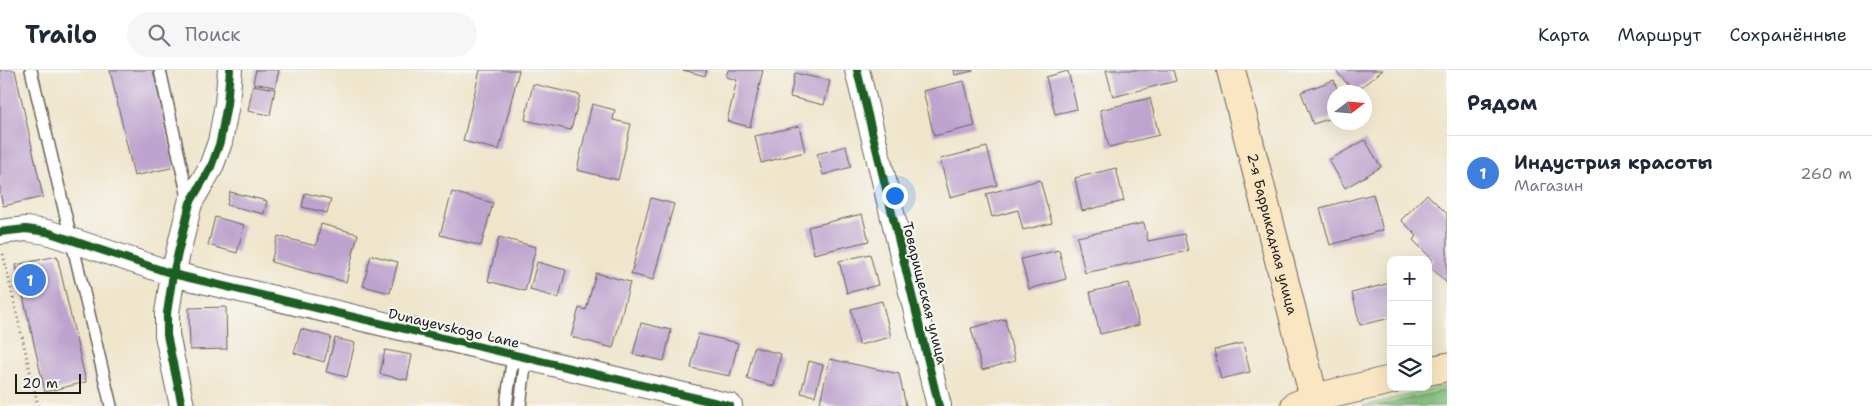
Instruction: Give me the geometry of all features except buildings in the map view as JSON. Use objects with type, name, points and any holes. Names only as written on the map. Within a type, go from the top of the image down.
[{"type":"street","points":[[182,406],[168,335],[167,313],[173,274],[190,203],[211,167],[220,142],[230,70]]},
{"type":"street","name":"Товарищеская улица","points":[[858,70],[939,406]]},
{"type":"street","name":"2-я Баррикадная улица","points":[[1231,70],[1304,402]]},
{"type":"street","name":"Dunayevskogo Lane","points":[[1,241],[26,229],[71,239],[173,274],[730,406]]},
{"type":"street","points":[[1432,370],[1447,367]]},
{"type":"street","points":[[1304,402],[1387,381]]},
{"type":"lane","points":[[31,70],[111,406]]},
{"type":"lane","points":[[160,70],[190,203]]},
{"type":"lane","points":[[506,406],[519,356]]},
{"type":"lane","points":[[519,356],[520,406]]},
{"type":"path","points":[[1,241],[38,406]]},
{"type":"green space","points":[[1447,386],[1447,406],[1363,406],[1432,391]]},
{"type":"green space","points":[[1447,390],[1447,406],[1378,406]]},
{"type":"cycle path","points":[[182,406],[167,335],[167,313],[173,274],[190,203],[211,167],[220,142],[227,104],[230,70]]},
{"type":"cycle path","points":[[857,70],[939,406]]},
{"type":"cycle path","points":[[0,232],[26,229],[47,232],[173,274],[730,406]]},
{"type":"place","name":"Индустрия красоты","points":[[30,280]]}]
